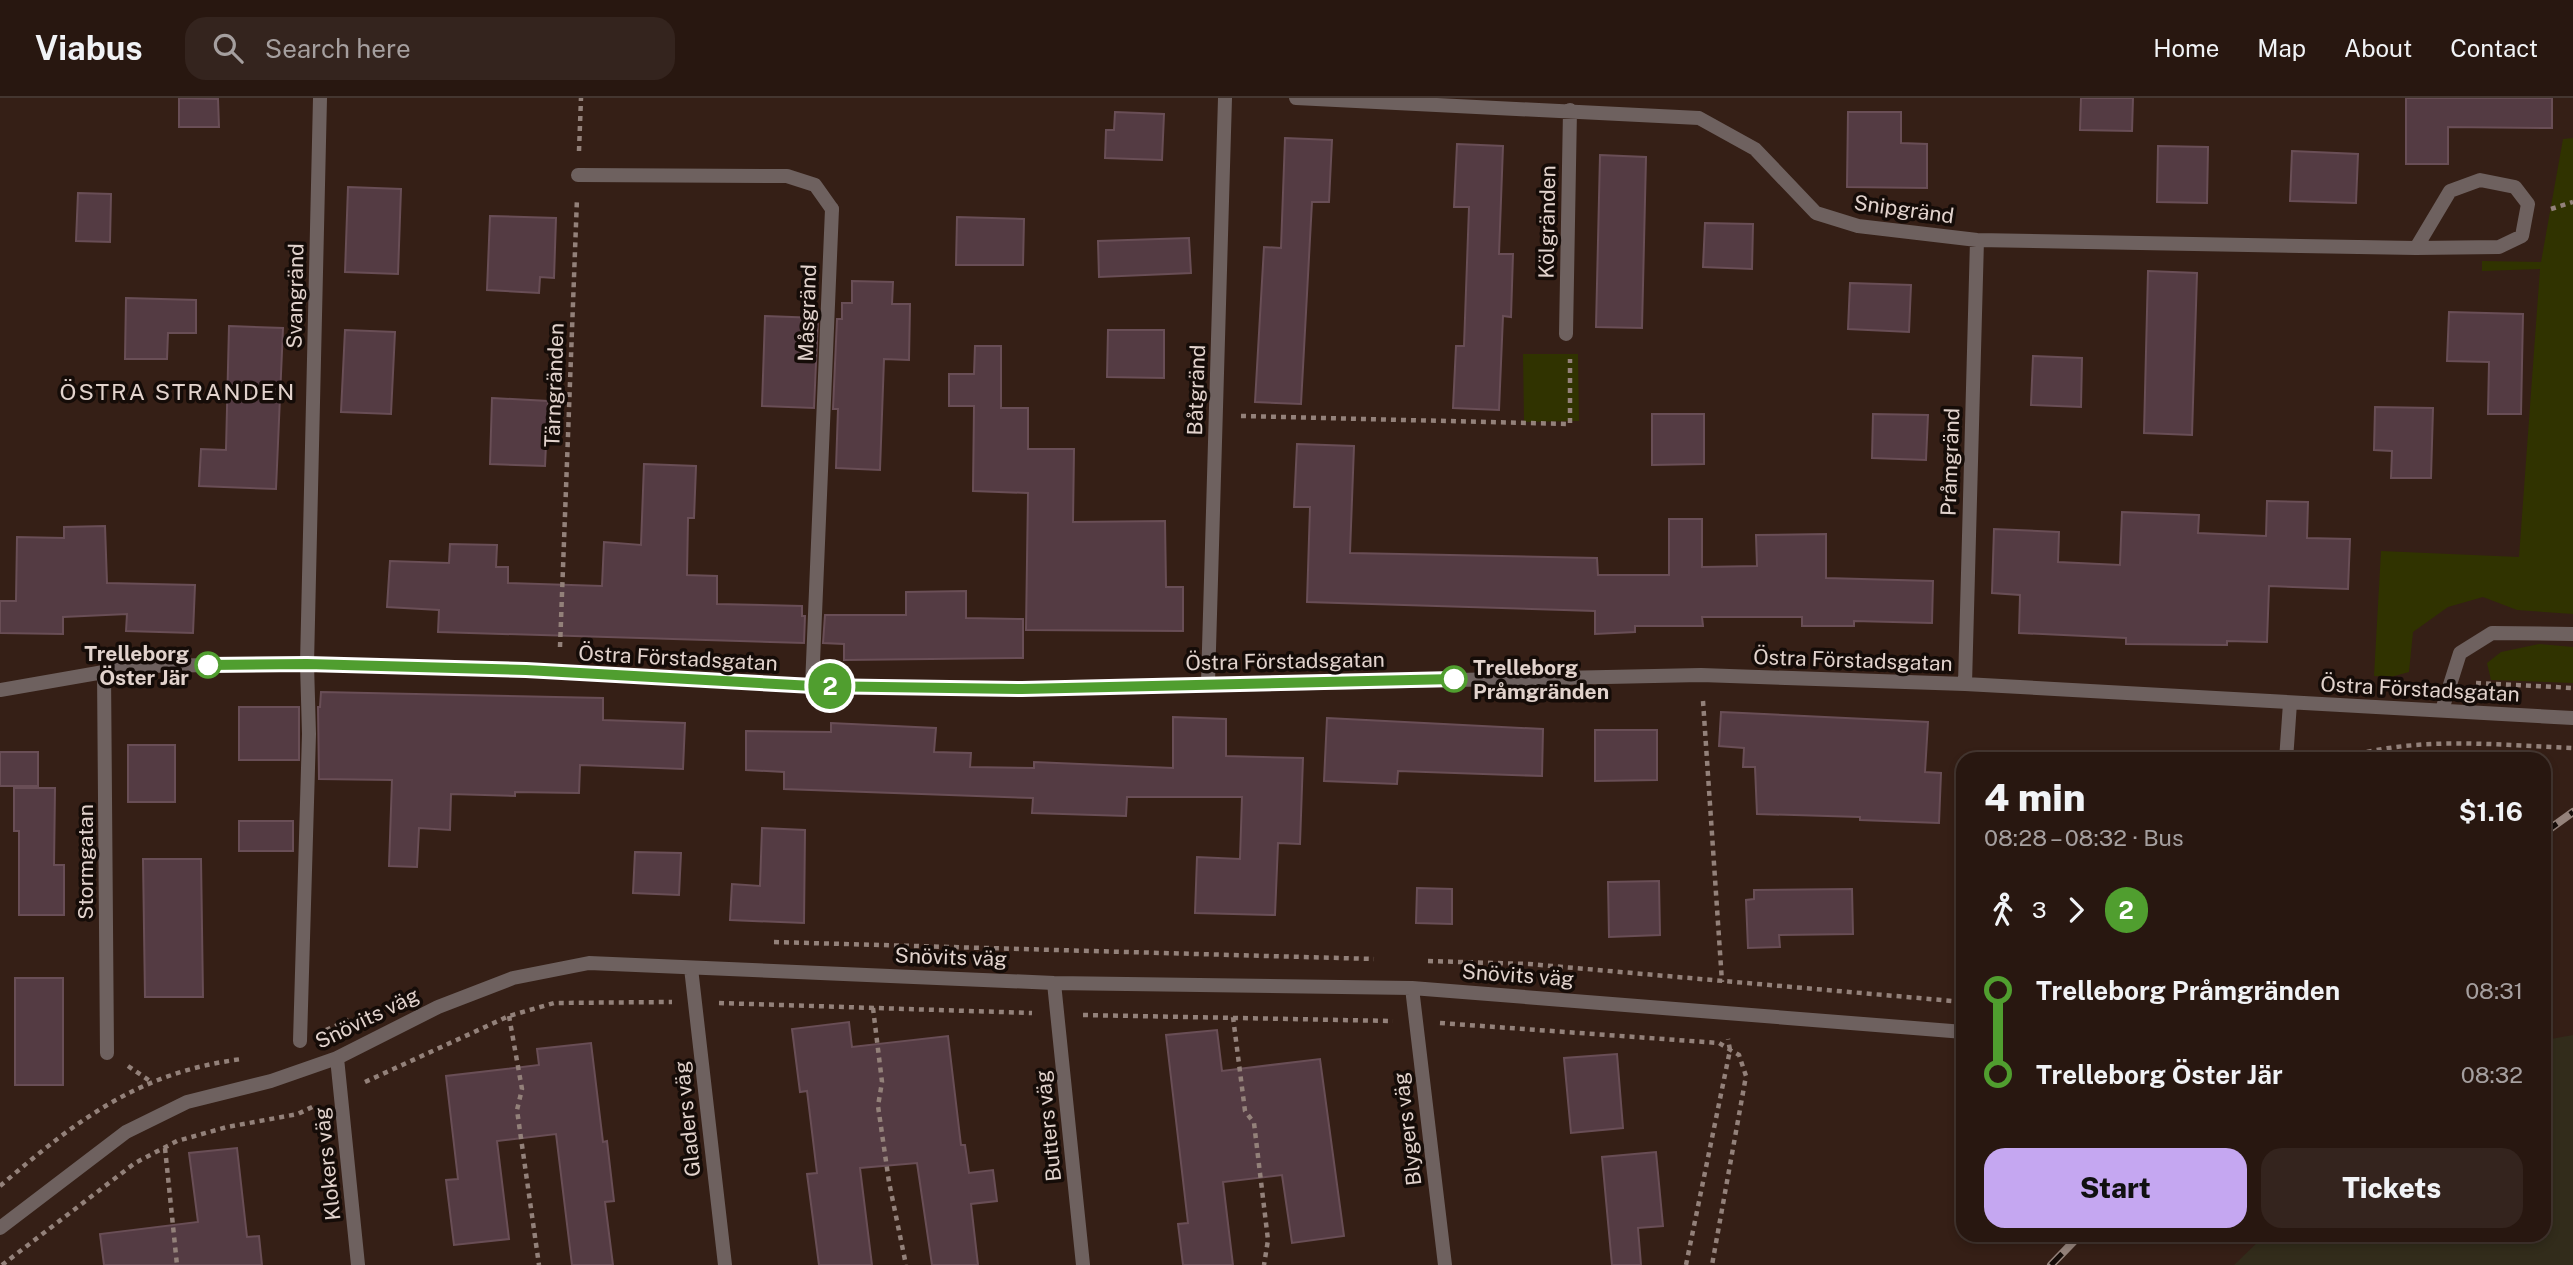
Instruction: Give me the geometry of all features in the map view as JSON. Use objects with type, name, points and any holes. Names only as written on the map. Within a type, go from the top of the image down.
[{"type":"street","name":"Svangränd","points":[[300,1041],[309,734],[307,664],[320,98]]},
{"type":"street","name":"Båtgränd","points":[[1208,683],[1225,98]]},
{"type":"street","name":"Snipgränd","points":[[1297,98],[1699,118],[1755,149],[1816,213],[1858,226],[1977,240],[2416,248],[2499,247],[2522,236],[2528,204],[2515,187],[2480,180],[2450,191],[2416,248]]},
{"type":"street","name":"Kölgränden","points":[[1566,334],[1570,110]]},
{"type":"street","name":"Måsgränd","points":[[578,175],[787,176],[815,184],[832,209],[813,686]]},
{"type":"street","name":"Pråmgränd","points":[[1965,684],[1977,240]]},
{"type":"street","points":[[2442,710],[2460,653],[2492,633],[2573,634]]},
{"type":"street","name":"Östra Förstadsgatan","points":[[0,690],[138,666],[307,664],[813,686],[1022,689],[1208,683],[1701,675],[1965,684],[2573,718]]},
{"type":"street","name":"Stormgatan","points":[[104,671],[107,1053]]},
{"type":"street","points":[[2287,752],[2290,703]]},
{"type":"street","name":"Snövits väg","points":[[0,1228],[126,1132],[187,1102],[271,1081],[337,1058],[438,1007],[513,978],[589,963],[1055,983],[1412,988],[1956,1031]]},
{"type":"street","name":"Gladers väg","points":[[691,968],[725,1265]]},
{"type":"street","name":"Butters väg","points":[[1055,983],[1083,1265]]},
{"type":"street","name":"Blygers väg","points":[[1412,988],[1444,1265]]},
{"type":"street","name":"Klokers väg","points":[[337,1058],[358,1265]]},
{"type":"path","name":"Tärngränden","points":[[559,673],[580,98]]},
{"type":"path","points":[[1216,416],[1570,424],[1570,349],[1566,334]]},
{"type":"path","points":[[1701,675],[1722,982]]},
{"type":"path","points":[[2465,682],[2573,688]]},
{"type":"path","points":[[2360,752],[2368,749],[2433,745],[2573,748]]},
{"type":"path","points":[[2,1265],[135,1163],[164,1147],[227,1127],[298,1114],[509,1016],[554,1003],[695,1002],[1058,1014],[1416,1021],[1719,1043],[1739,1055],[1746,1076],[1712,1265]]},
{"type":"path","points":[[873,1008],[882,1082],[878,1106],[889,1182],[906,1265]]},
{"type":"path","points":[[509,1016],[522,1089],[517,1110],[540,1265]]},
{"type":"path","points":[[1233,1017],[1245,1111],[1254,1123],[1268,1240],[1264,1265]]},
{"type":"path","points":[[1686,1265],[1730,1049]]},
{"type":"path","points":[[164,1147],[177,1265]]},
{"type":"shaded area","points":[[2573,138],[2573,614],[2517,610],[2483,597],[2448,607],[2413,632],[2409,672],[2391,677],[2374,676],[2381,551],[2519,557],[2540,269],[2482,271],[2482,261],[2541,262],[2563,139]]},
{"type":"shaded area","points":[[1523,354],[1578,354],[1579,421],[1524,422]]},
{"type":"shaded area","points":[[2539,644],[2573,647],[2573,683],[2491,680],[2487,663],[2501,652]]},
{"type":"shaded area","points":[[2573,1035],[2573,1265],[2234,1265],[2258,1242],[2551,1242],[2551,1039]]},
{"type":"building","points":[[179,98],[218,99],[219,127],[179,127]]},
{"type":"building","points":[[2081,98],[2133,98],[2132,131],[2080,130]]},
{"type":"building","points":[[2406,98],[2552,98],[2552,128],[2448,127],[2448,164],[2406,164]]},
{"type":"building","points":[[1115,112],[1164,114],[1162,160],[1105,158],[1106,130],[1114,130]]},
{"type":"building","points":[[1848,112],[1901,112],[1901,143],[1927,144],[1927,188],[1847,187]]},
{"type":"building","points":[[1285,138],[1332,140],[1329,202],[1312,202],[1301,404],[1255,402],[1264,247],[1281,248]]},
{"type":"building","points":[[1457,144],[1503,146],[1499,254],[1513,254],[1511,317],[1503,316],[1499,410],[1453,408],[1456,346],[1464,346],[1469,207],[1454,207]]},
{"type":"building","points":[[2158,146],[2208,147],[2207,203],[2157,202]]},
{"type":"building","points":[[2292,151],[2358,154],[2356,203],[2290,201]]},
{"type":"building","points":[[1600,155],[1646,157],[1642,328],[1596,327]]},
{"type":"building","points":[[348,187],[401,189],[398,274],[345,272]]},
{"type":"building","points":[[78,193],[111,194],[110,242],[76,241]]},
{"type":"building","points":[[490,216],[556,218],[554,278],[540,277],[539,293],[487,290]]},
{"type":"building","points":[[957,217],[1024,219],[1023,265],[956,265]]},
{"type":"building","points":[[1705,223],[1753,224],[1752,269],[1703,267]]},
{"type":"building","points":[[1189,238],[1191,273],[1099,277],[1098,241]]},
{"type":"building","points":[[2148,271],[2197,273],[2192,435],[2144,433]]},
{"type":"building","points":[[852,281],[893,282],[892,304],[910,304],[909,360],[884,359],[880,470],[836,468],[838,409],[833,409],[837,319],[842,319],[842,303],[852,303]]},
{"type":"building","points":[[1850,283],[1911,285],[1909,332],[1848,329]]},
{"type":"building","points":[[126,298],[196,300],[196,333],[168,333],[167,359],[125,359]]},
{"type":"building","points":[[2449,312],[2523,314],[2521,414],[2488,414],[2489,362],[2447,361]]},
{"type":"building","points":[[765,316],[818,318],[814,408],[762,406]]},
{"type":"building","points":[[229,326],[283,328],[276,489],[199,486],[201,449],[226,450]]},
{"type":"building","points":[[345,330],[395,332],[391,414],[341,412]]},
{"type":"building","points":[[1108,330],[1164,330],[1164,378],[1107,377]]},
{"type":"building","points":[[975,346],[1001,346],[1001,408],[1028,408],[1028,449],[1074,449],[1073,522],[1165,521],[1166,587],[1183,587],[1183,631],[1026,630],[1028,493],[973,491],[974,406],[949,406],[949,374],[974,374]]},
{"type":"building","points":[[2033,356],[2082,358],[2081,407],[2031,405]]},
{"type":"building","points":[[492,398],[548,401],[545,466],[490,464]]},
{"type":"building","points":[[2375,407],[2433,408],[2431,478],[2391,478],[2392,451],[2374,450]]},
{"type":"building","points":[[1652,414],[1704,414],[1704,464],[1652,465]]},
{"type":"building","points":[[1873,414],[1928,415],[1926,460],[1872,458]]},
{"type":"building","points":[[1297,444],[1354,446],[1350,553],[1597,558],[1598,575],[1669,575],[1669,519],[1702,519],[1702,567],[1757,566],[1756,535],[1826,534],[1826,578],[1933,581],[1932,623],[1854,621],[1854,626],[1802,626],[1802,617],[1702,617],[1703,626],[1635,626],[1635,632],[1595,634],[1595,611],[1307,602],[1310,507],[1294,507]]},
{"type":"building","points":[[644,464],[696,466],[694,518],[688,518],[687,575],[717,576],[717,604],[802,606],[802,616],[805,616],[804,643],[438,632],[439,610],[387,607],[390,561],[449,563],[450,544],[497,545],[496,567],[508,567],[508,583],[602,586],[604,542],[641,545]]},
{"type":"building","points":[[2267,501],[2308,502],[2307,538],[2350,539],[2348,589],[2269,586],[2267,642],[2227,641],[2227,645],[2126,644],[2126,638],[2019,633],[2020,595],[1992,593],[1994,529],[2059,532],[2058,562],[2120,565],[2122,512],[2199,515],[2198,533],[2266,536]]},
{"type":"building","points":[[105,526],[107,583],[195,585],[193,633],[126,631],[127,614],[63,617],[63,634],[0,633],[0,601],[16,601],[17,537],[64,538],[64,527]]},
{"type":"building","points":[[966,591],[966,618],[1023,619],[1023,658],[844,660],[844,644],[823,643],[825,615],[906,615],[906,592]]},
{"type":"building","points":[[321,692],[603,698],[603,720],[685,723],[683,769],[580,765],[579,793],[515,792],[515,796],[451,794],[450,830],[419,828],[417,867],[389,866],[392,780],[319,779],[318,707]]},
{"type":"building","points":[[239,707],[299,707],[299,760],[239,760]]},
{"type":"building","points":[[1721,712],[1928,722],[1925,772],[1941,773],[1939,823],[1757,814],[1755,767],[1743,767],[1744,748],[1719,746]]},
{"type":"building","points":[[1173,717],[1226,719],[1226,756],[1303,758],[1300,844],[1278,843],[1275,915],[1195,913],[1197,857],[1240,859],[1242,797],[1127,797],[1126,816],[1032,813],[1033,798],[784,789],[784,772],[746,770],[746,731],[831,732],[831,723],[936,728],[934,752],[971,753],[970,767],[1034,768],[1034,762],[1173,768]]},
{"type":"building","points":[[1327,718],[1543,729],[1542,776],[1398,771],[1397,784],[1324,781]]},
{"type":"building","points":[[1595,730],[1657,730],[1657,780],[1595,781]]},
{"type":"building","points":[[128,745],[175,745],[175,802],[128,802]]},
{"type":"building","points":[[0,752],[38,752],[38,786],[0,786]]},
{"type":"building","points":[[14,788],[55,788],[54,865],[64,865],[64,915],[19,915],[19,831],[14,831]]},
{"type":"building","points":[[239,821],[293,821],[293,851],[239,851]]},
{"type":"building","points":[[762,828],[805,830],[804,923],[730,920],[732,884],[760,886]]},
{"type":"building","points":[[635,852],[681,853],[679,895],[633,893]]},
{"type":"building","points":[[143,859],[201,859],[203,997],[145,997]]},
{"type":"building","points":[[1659,881],[1660,935],[1609,937],[1608,882]]},
{"type":"building","points":[[1417,888],[1452,889],[1452,924],[1416,923]]},
{"type":"building","points":[[1852,889],[1853,934],[1779,935],[1780,947],[1748,948],[1746,900],[1754,899],[1754,890]]},
{"type":"building","points":[[15,978],[63,978],[63,1085],[15,1085]]},
{"type":"building","points":[[849,1022],[852,1047],[948,1036],[961,1145],[965,1145],[969,1173],[993,1170],[997,1201],[971,1204],[978,1265],[932,1265],[917,1163],[860,1168],[872,1265],[819,1265],[807,1174],[817,1173],[807,1091],[800,1092],[792,1029]]},
{"type":"building","points":[[1217,1030],[1222,1071],[1320,1059],[1344,1236],[1292,1243],[1282,1175],[1223,1182],[1233,1265],[1183,1265],[1178,1224],[1188,1223],[1166,1035]]},
{"type":"building","points":[[591,1043],[603,1142],[607,1141],[614,1201],[605,1202],[613,1265],[572,1265],[556,1134],[497,1141],[509,1239],[454,1245],[446,1180],[458,1179],[446,1076],[539,1065],[537,1049]]},
{"type":"building","points":[[1617,1054],[1623,1128],[1571,1133],[1564,1058]]},
{"type":"building","points":[[237,1148],[247,1237],[259,1236],[262,1265],[104,1265],[100,1234],[198,1222],[189,1153]]},
{"type":"building","points":[[1656,1152],[1663,1226],[1638,1228],[1641,1265],[1612,1265],[1602,1157]]},
{"type":"railway","points":[[2551,828],[2573,812]]},
{"type":"railway","points":[[2051,1265],[2073,1242]]},
{"type":"bus line","name":"2","points":[[208,665],[307,664],[526,670],[813,686],[1022,689],[1454,679]]},
{"type":"place","name":"Trelleborg Öster Jär","points":[[208,665]]},
{"type":"place","name":"Trelleborg Pråmgränden","points":[[1454,679]]},
{"type":"district","name":"ÖSTRA STRANDEN","points":[[178,391]]}]
